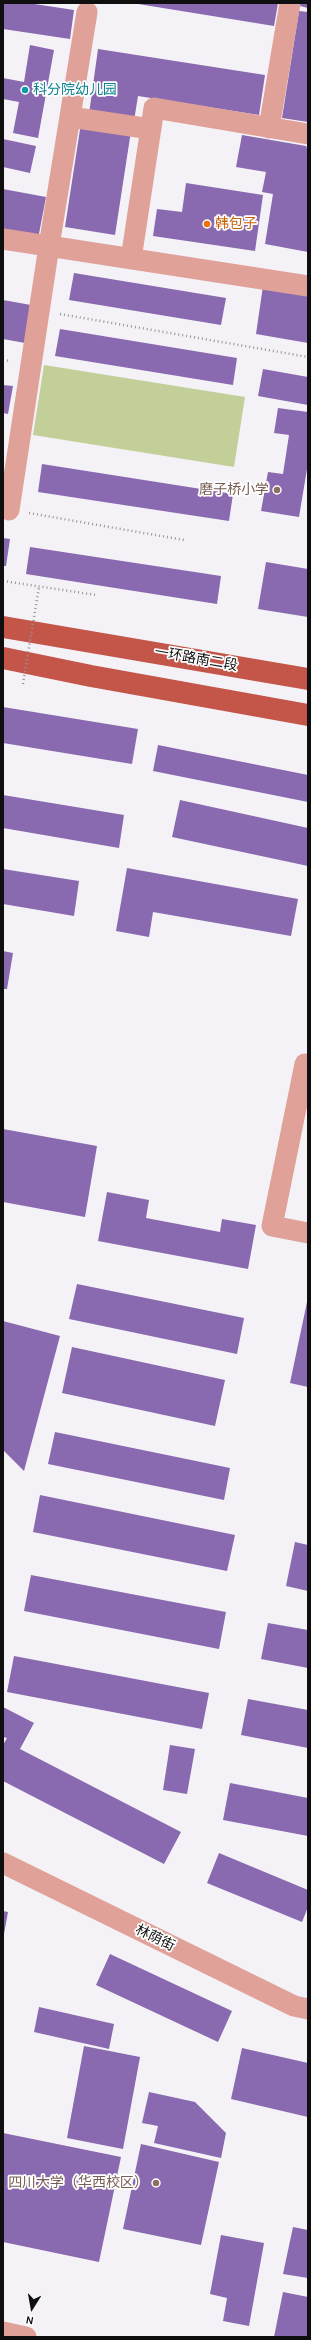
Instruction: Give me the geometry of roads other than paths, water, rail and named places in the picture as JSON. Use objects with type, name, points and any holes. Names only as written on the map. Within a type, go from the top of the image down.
[{"type":"main road","points":[[3,618],[84,639]]},
{"type":"main road","points":[[3,627],[84,639]]},
{"type":"main road","name":"一环路南二段","points":[[84,639],[308,679]]},
{"type":"main road","points":[[3,658],[90,676],[308,715]]},
{"type":"main road","points":[[3,669],[90,676]]},
{"type":"street","points":[[270,128],[290,3]]},
{"type":"street","points":[[9,510],[49,246],[87,12]]},
{"type":"street","points":[[131,259],[154,108],[308,134]]},
{"type":"street","points":[[70,117],[151,129]]},
{"type":"street","points":[[3,239],[308,286]]},
{"type":"street","points":[[308,1065],[305,1064],[272,1226],[308,1233]]},
{"type":"street","name":"林荫街","points":[[3,1863],[294,2006],[308,2009]]},
{"type":"street","points":[[3,2332],[26,2337]]},
{"type":"place","name":"科分院幼儿园","points":[[25,90]]},
{"type":"place","name":"韩包子","points":[[207,224]]},
{"type":"place","name":"磨子桥小学","points":[[277,490]]},
{"type":"place","name":"四川大学（华西校区）","points":[[156,2183]]}]
